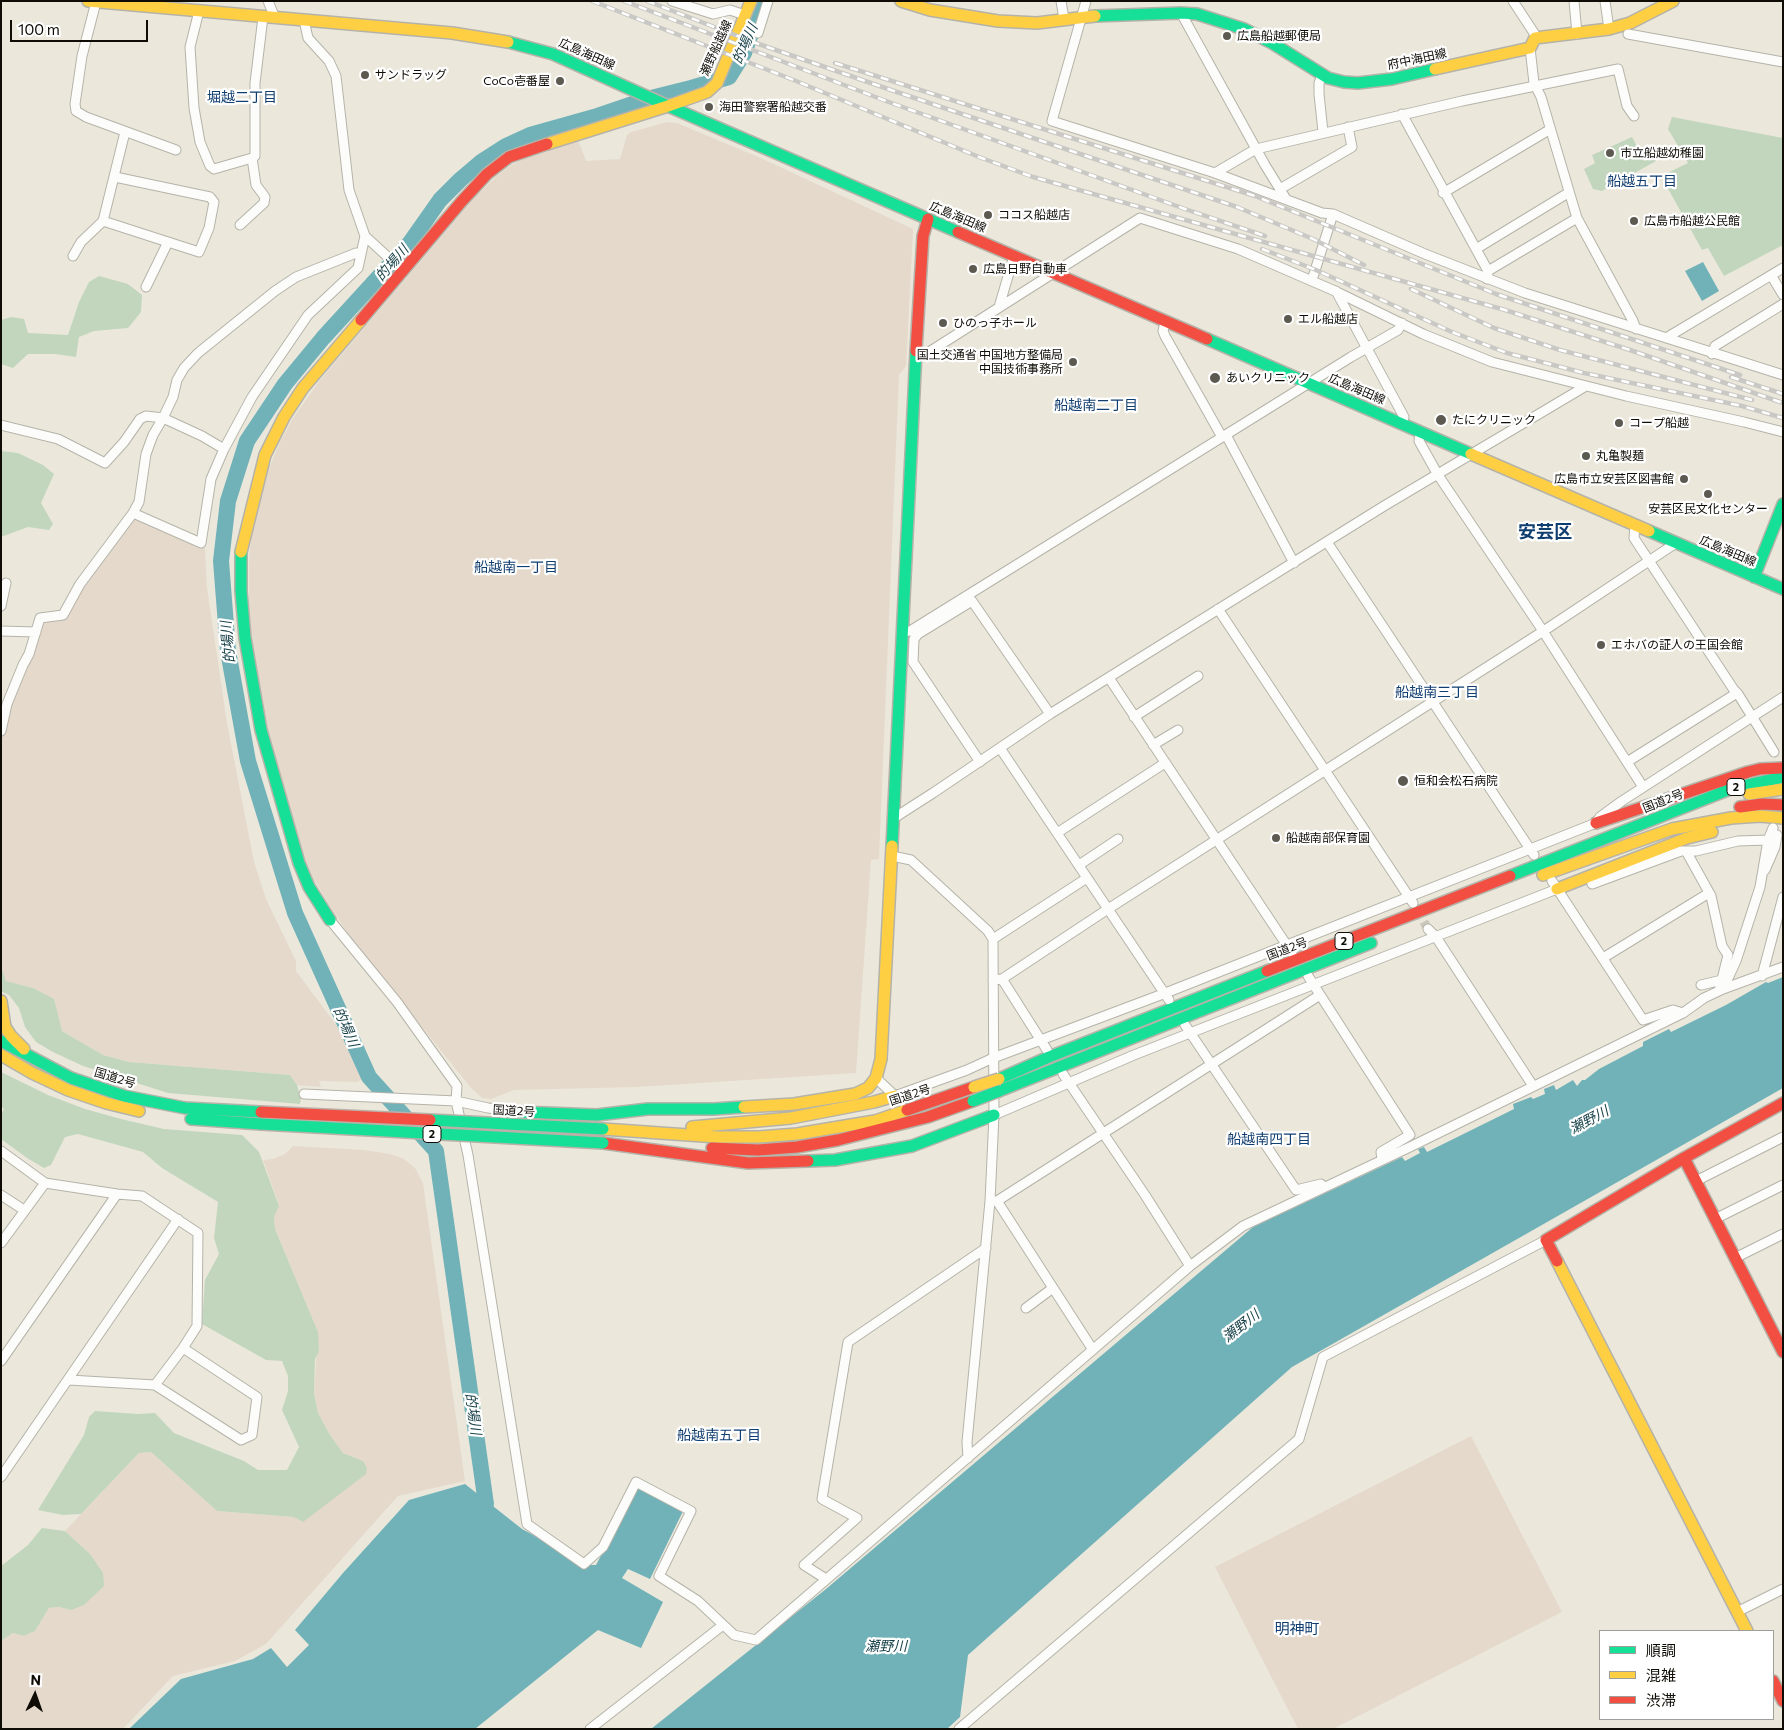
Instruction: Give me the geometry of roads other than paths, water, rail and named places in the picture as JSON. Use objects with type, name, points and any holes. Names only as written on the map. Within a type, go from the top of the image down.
[{"type":"main road","name":"瀬野船越線","points":[[330,920],[310,887],[299,863],[261,730],[245,638],[241,591],[241,551],[265,455],[284,417],[303,388],[487,174],[509,158],[539,146],[663,104],[707,92],[717,84],[751,1]]},
{"type":"main road","points":[[901,1],[998,21],[1037,23],[1082,16],[1181,13],[1176,1]]},
{"type":"main road","name":"府中海田線","points":[[1181,13],[1197,14],[1244,29],[1272,43],[1322,75],[1344,82],[1358,83],[1384,80],[1532,43],[1610,29],[1630,23],[1673,1]]},
{"type":"main road","name":"広島海田線","points":[[92,2],[452,33],[507,42],[554,54],[663,104],[1783,589]]},
{"type":"main road","points":[[519,1112],[597,1115],[648,1109],[714,1109],[794,1104],[855,1094],[868,1088],[876,1078],[881,1060],[894,818],[909,634],[916,355],[923,236],[928,219]]},
{"type":"main road","points":[[1754,577],[1783,504]]},
{"type":"main road","points":[[1596,823],[1748,772],[1783,768]]},
{"type":"main road","name":"国道2号","points":[[173,1117],[648,1130],[717,1137],[759,1137],[797,1134],[875,1121],[999,1079],[1067,1049],[1733,788],[1783,777]]},
{"type":"main road","name":"2","points":[[1691,804],[1783,789]]},
{"type":"main road","name":"2","points":[[1554,881],[1633,837],[1692,816],[1762,804],[1783,805]]},
{"type":"main road","name":"国道2号","points":[[1,1042],[71,1078],[124,1096],[185,1108],[261,1118],[648,1147],[758,1150],[797,1146],[875,1132],[928,1117],[973,1101],[1051,1069],[1554,881],[1672,829],[1731,818],[1760,816],[1783,818]]},
{"type":"main road","points":[[1554,881],[1687,838],[1741,824],[1783,818]]},
{"type":"main road","points":[[1,1003],[6,1027],[17,1044],[53,1065],[124,1096]]},
{"type":"main road","name":"国道2号","points":[[1,1056],[50,1082],[86,1096],[106,1103],[154,1114]]},
{"type":"main road","points":[[648,1130],[704,1127],[791,1118],[874,1102],[895,1096]]},
{"type":"main road","points":[[1746,1630],[1546,1240],[1684,1158],[1783,1103]]},
{"type":"main road","points":[[648,1147],[748,1163],[835,1160],[912,1146],[994,1115]]},
{"type":"main road","points":[[1684,1158],[1783,1352]]},
{"type":"main road","points":[[1774,1683],[1783,1700]]},
{"type":"street","points":[[268,1],[275,18]]},
{"type":"street","points":[[672,1],[714,14],[730,10],[745,15]]},
{"type":"street","points":[[758,33],[768,1]]},
{"type":"street","points":[[1061,1],[1064,19]]},
{"type":"street","points":[[1086,1],[1052,121],[1215,173],[1322,213],[1333,214],[1488,275],[1636,329],[1783,375]]},
{"type":"street","points":[[1513,1],[1530,27],[1534,83],[1537,86],[1577,218],[1636,329]]},
{"type":"street","points":[[1574,1],[1577,34]]},
{"type":"street","points":[[1605,1],[1610,29]]},
{"type":"street","points":[[92,2],[82,56],[75,104],[76,111],[86,117],[176,150]]},
{"type":"street","points":[[199,11],[190,47],[194,108],[200,142],[210,166],[214,169],[255,156],[256,69],[262,16]]},
{"type":"street","points":[[1181,13],[1256,149],[1286,199]]},
{"type":"street","points":[[133,513],[201,543],[211,479],[224,449],[252,397],[308,315],[358,268],[364,236],[349,190],[336,76],[329,61],[308,38],[304,20]]},
{"type":"street","points":[[1628,34],[1783,62]]},
{"type":"street","points":[[1215,173],[1256,149],[1402,114],[1618,69],[1627,106],[1634,116]]},
{"type":"street","points":[[1322,75],[1319,83],[1319,94],[1323,132]]},
{"type":"street","points":[[1402,114],[1476,249],[1488,275]]},
{"type":"street","points":[[1280,190],[1352,147],[1348,127]]},
{"type":"street","points":[[1444,192],[1549,130]]},
{"type":"street","points":[[73,256],[81,242],[104,222],[125,132]]},
{"type":"street","points":[[240,225],[264,203],[265,197],[256,185],[252,158]]},
{"type":"street","points":[[104,222],[199,252],[209,228],[214,202],[210,197],[115,177]]},
{"type":"street","points":[[1476,249],[1568,192]]},
{"type":"street","points":[[1312,280],[1333,214]]},
{"type":"street","points":[[916,355],[929,352],[1140,218],[1238,249],[1312,280],[1422,334],[1492,362],[1783,432]]},
{"type":"street","points":[[1488,275],[1577,218]]},
{"type":"street","points":[[364,236],[403,271]]},
{"type":"street","points":[[146,287],[168,242]]},
{"type":"street","points":[[1,731],[7,704],[29,654],[40,618],[63,615],[80,584],[133,513],[139,502],[146,454],[153,435],[173,397],[177,380],[184,368],[198,353],[275,291],[296,277],[356,253],[361,253]]},
{"type":"street","points":[[999,307],[1014,256]]},
{"type":"street","points":[[1666,338],[1783,268]]},
{"type":"street","points":[[1771,275],[1783,295]]},
{"type":"street","points":[[1335,291],[1404,417],[1402,424]]},
{"type":"street","points":[[1712,354],[1715,346],[1783,304]]},
{"type":"street","points":[[1166,322],[1165,336],[1224,436],[1294,563]]},
{"type":"street","points":[[909,634],[1224,436],[1398,330],[1402,324]]},
{"type":"street","points":[[894,818],[1050,714],[1218,609],[1586,386]]},
{"type":"street","points":[[1,426],[58,439],[105,462],[124,442],[140,419],[146,416],[163,418],[202,436],[224,449]]},
{"type":"street","points":[[1420,433],[1418,441],[1438,475],[1643,787]]},
{"type":"street","points":[[1635,525],[1634,538],[1774,752]]},
{"type":"street","points":[[1327,542],[1532,851]]},
{"type":"street","points":[[997,980],[1542,632],[1676,543]]},
{"type":"street","points":[[1,606],[6,583]]},
{"type":"street","points":[[909,634],[918,634],[972,601],[1050,714]]},
{"type":"street","points":[[1218,609],[1411,900]]},
{"type":"street","points":[[1,631],[36,632]]},
{"type":"street","points":[[909,634],[913,662],[980,762]]},
{"type":"street","points":[[1134,717],[1198,676]]},
{"type":"street","points":[[1108,678],[1292,953]]},
{"type":"street","points":[[1627,762],[1737,693]]},
{"type":"street","points":[[876,1078],[895,1096],[968,1070],[1040,1040],[1166,997],[1286,945],[1411,900],[1532,851],[1596,823],[1600,817],[1643,787],[1783,697]]},
{"type":"street","points":[[1153,745],[1178,730]]},
{"type":"street","points":[[1000,748],[1166,997]]},
{"type":"street","points":[[1057,833],[1165,763]]},
{"type":"street","points":[[330,920],[397,1002],[457,1086],[456,1100],[468,1155],[527,1524],[584,1564],[603,1547],[636,1482],[691,1511],[659,1576],[698,1601],[734,1635],[756,1640],[1190,1266],[1243,1226],[1683,1013],[1721,987],[1736,961],[1760,887],[1761,876],[1768,840],[1775,832],[1778,848],[1761,876]]},
{"type":"street","points":[[1079,865],[1118,839]]},
{"type":"street","points":[[1554,881],[1572,891],[1681,851],[1738,842],[1768,840]]},
{"type":"street","points":[[1686,851],[1709,893],[1722,946],[1728,955],[1721,987]]},
{"type":"street","points":[[892,856],[911,860],[988,931],[993,939],[997,980],[993,1058],[994,1201],[986,1248],[967,1442],[968,1458]]},
{"type":"street","points":[[993,939],[1087,878]]},
{"type":"street","points":[[994,1115],[1190,1033],[1436,937],[1554,881]]},
{"type":"street","points":[[1554,881],[1572,914],[1643,1020],[1673,1010],[1683,1013]]},
{"type":"street","points":[[1603,958],[1709,893]]},
{"type":"street","points":[[1760,976],[1783,897]]},
{"type":"street","points":[[1428,929],[1436,937],[1533,1086]]},
{"type":"street","points":[[1700,985],[1733,986],[1783,967]]},
{"type":"street","points":[[1308,976],[1410,1135],[1381,1152],[1382,1160]]},
{"type":"street","points":[[997,980],[1047,1050]]},
{"type":"street","points":[[994,1201],[1320,995]]},
{"type":"street","points":[[1185,1024],[1296,1190],[1338,1180]]},
{"type":"street","points":[[1063,1074],[1104,1133],[1190,1266]]},
{"type":"street","points":[[304,1094],[456,1100],[488,1108],[519,1112]]},
{"type":"street","points":[[1696,1181],[1783,1137]]},
{"type":"street","points":[[1,1151],[45,1183],[142,1196],[198,1233],[197,1326],[155,1385]]},
{"type":"street","points":[[1,1242],[45,1183]]},
{"type":"street","points":[[1715,1219],[1783,1185]]},
{"type":"street","points":[[1,1361],[117,1194]]},
{"type":"street","points":[[1,1196],[24,1210]]},
{"type":"street","points":[[994,1201],[1094,1350]]},
{"type":"street","points":[[1,1477],[178,1219]]},
{"type":"street","points":[[1735,1258],[1783,1234]]},
{"type":"street","points":[[958,1729],[1299,1439],[1323,1357],[1546,1240]]},
{"type":"street","points":[[826,1579],[804,1565],[857,1518],[822,1499],[848,1342],[986,1248]]},
{"type":"street","points":[[1026,1308],[1054,1288]]},
{"type":"street","points":[[69,1380],[155,1385],[241,1440],[252,1435],[257,1397],[183,1348]]},
{"type":"street","points":[[1737,1612],[1783,1589]]},
{"type":"street","points":[[590,1729],[723,1625]]},
{"type":"water","points":[[1703,262],[1719,291],[1702,301],[1685,271]]},
{"type":"water","name":"瀬野川","points":[[1783,977],[1783,1088],[1292,1367],[968,1655],[960,1717],[947,1729],[651,1729],[826,1589],[1253,1227],[1402,1157],[1405,1161],[1420,1153],[1418,1149],[1424,1147],[1427,1152],[1514,1109],[1513,1104],[1545,1094],[1544,1089],[1554,1085],[1556,1090],[1573,1080],[1577,1086],[1582,1080],[1585,1080],[1599,1069],[1643,1046],[1643,1042],[1669,1029],[1671,1032],[1726,1005],[1766,982],[1768,983]]},
{"type":"water","points":[[465,1484],[522,1529],[590,1565],[596,1565],[639,1484],[685,1507],[650,1579],[628,1569],[622,1578],[663,1602],[641,1648],[598,1630],[475,1729],[129,1729],[181,1679],[253,1659],[271,1648],[287,1667],[309,1645],[295,1630],[409,1500]]},
{"type":"waterway","name":"的場川","points":[[486,1504],[436,1151],[369,1077],[295,913],[248,761],[228,651],[221,561],[228,501],[247,441],[285,384],[323,338],[409,244],[440,200],[461,179],[481,162],[506,146],[530,135],[594,117],[647,99],[729,77],[744,53],[763,1]]},
{"type":"tunnel","points":[[1417,910],[1428,929]]},
{"type":"railway","points":[[592,1],[1033,177],[1505,310],[1630,350],[1783,403]]},
{"type":"railway","points":[[624,1],[886,101],[1265,236]]},
{"type":"railway","points":[[647,1],[753,42],[1237,207],[1313,239],[1364,265]]},
{"type":"railway","points":[[835,63],[1255,196],[1496,294],[1740,375]]},
{"type":"railway","points":[[1262,249],[1316,270],[1452,332],[1507,353],[1584,373],[1742,406],[1783,418]]},
{"type":"railway","points":[[1411,289],[1494,328],[1560,350],[1752,400]]},
{"type":"railway","points":[[1731,377],[1783,394]]},
{"type":"place","name":"広島船越郵便局","points":[[1227,36]]},
{"type":"place","name":"サンドラッグ","points":[[365,75]]},
{"type":"place","name":"CoCo壱番屋","points":[[560,81]]},
{"type":"place","name":"海田警察署船越交番","points":[[709,107]]},
{"type":"place","name":"市立船越幼稚園","points":[[1610,153]]},
{"type":"place","name":"ココス船越店","points":[[988,215]]},
{"type":"place","name":"広島市船越公民館","points":[[1634,221]]},
{"type":"place","name":"広島日野自動車","points":[[973,269]]},
{"type":"place","name":"エル船越店","points":[[1288,319]]},
{"type":"place","name":"ひのっ子ホール","points":[[943,323]]},
{"type":"place","name":"国土交通省 中国地方整備局 中国技術事務所","points":[[1073,362]]},
{"type":"place","name":"あいクリニック","points":[[1215,378]]},
{"type":"place","name":"たにクリニック","points":[[1441,420]]},
{"type":"place","name":"コープ船越","points":[[1619,423]]},
{"type":"place","name":"丸亀製麺","points":[[1586,456]]},
{"type":"place","name":"広島市立安芸区図書館","points":[[1684,479]]},
{"type":"place","name":"安芸区民文化センター","points":[[1708,494]]},
{"type":"place","name":"エホバの証人の王国会館","points":[[1601,645]]},
{"type":"place","name":"恒和会松石病院","points":[[1403,781]]},
{"type":"place","name":"船越南部保育園","points":[[1276,838]]},
{"type":"district","name":"堀越二丁目","points":[[242,97]]},
{"type":"district","name":"船越五丁目","points":[[1642,181]]},
{"type":"district","name":"船越南二丁目","points":[[1096,405]]},
{"type":"district","name":"安芸区","points":[[1545,532]]},
{"type":"district","name":"船越南一丁目","points":[[516,567]]},
{"type":"district","name":"船越南三丁目","points":[[1437,692]]},
{"type":"district","name":"船越南四丁目","points":[[1269,1139]]},
{"type":"district","name":"船越南五丁目","points":[[719,1435]]},
{"type":"district","name":"明神町","points":[[1297,1629]]}]
